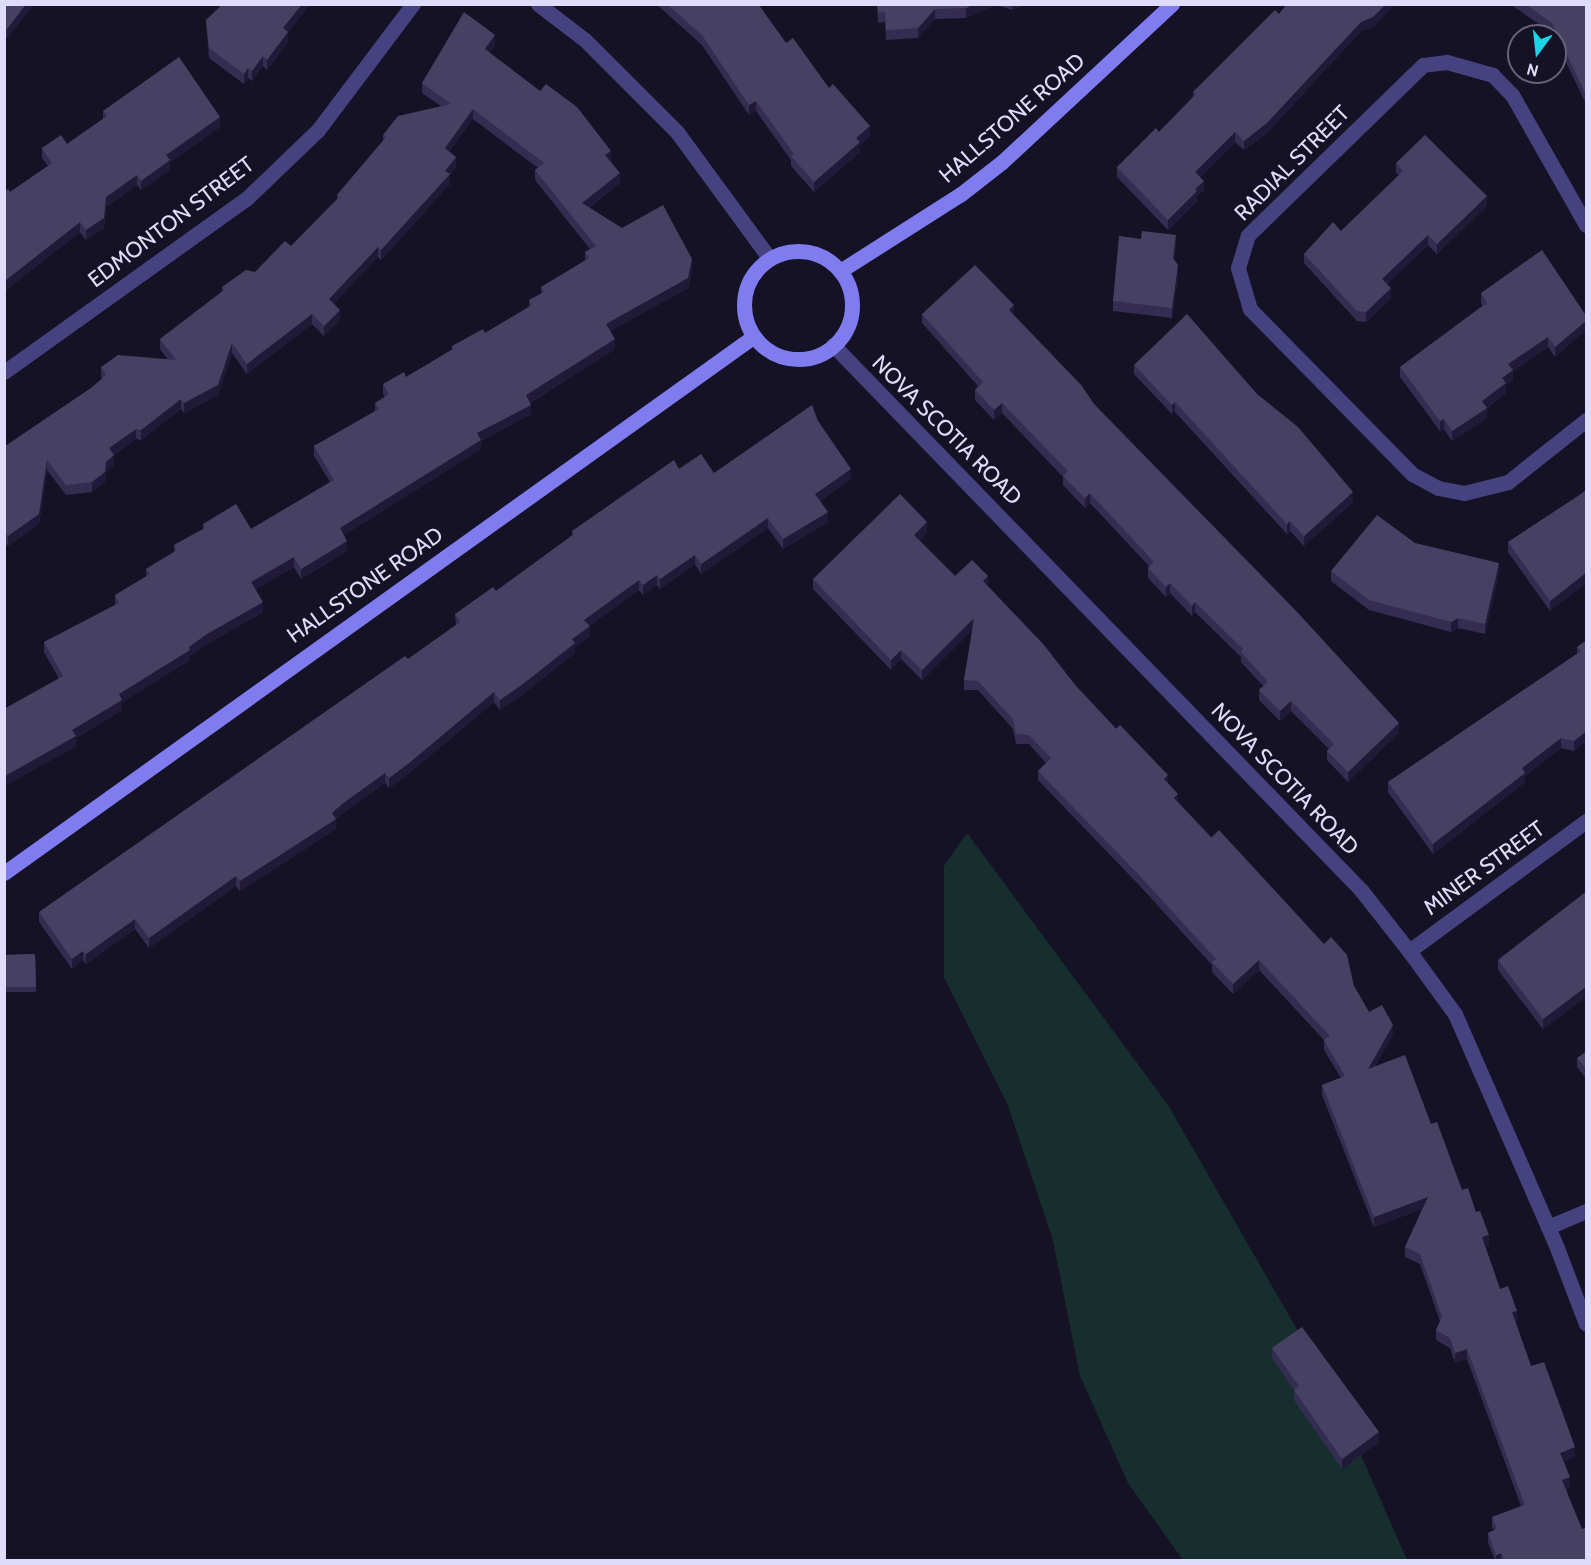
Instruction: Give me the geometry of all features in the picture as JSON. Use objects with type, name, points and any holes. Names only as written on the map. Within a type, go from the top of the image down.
[{"type":"street","name":"EDMONTON STREET","points":[[4,372],[246,199],[318,130],[413,4]]},
{"type":"street","points":[[538,4],[585,40],[677,132],[770,259]]},
{"type":"street","name":"HALLSTONE ROAD","points":[[840,271],[961,194],[1002,162],[1172,4]]},
{"type":"street","name":"RADIAL STREET","points":[[1587,225],[1512,95],[1493,75],[1447,62],[1423,65],[1248,235],[1238,268],[1250,309],[1412,474],[1438,488],[1464,493],[1508,482],[1587,420]]},
{"type":"street","points":[[794,251],[807,252],[840,271],[851,295],[852,308],[844,333],[833,345],[813,357],[787,357],[763,346],[754,336],[745,313],[746,294],[752,277],[770,259],[794,251]]},
{"type":"street","name":"HALLSTONE ROAD","points":[[4,873],[754,336]]},
{"type":"street","name":"NOVA SCOTIA ROAD","points":[[833,345],[1361,890],[1409,951],[1455,1014],[1548,1227],[1587,1324]]},
{"type":"street","name":"MINER STREET","points":[[1409,951],[1587,820]]},
{"type":"street","points":[[1548,1227],[1587,1211]]},
{"type":"green space","points":[[967,833],[1168,1105],[1334,1394],[1407,1560],[1183,1560],[1128,1483],[1080,1376],[1053,1240],[1007,1103],[944,977],[944,866]]},
{"type":"building","points":[[4,4],[26,4],[7,29],[4,27]]},
{"type":"building","points":[[223,4],[302,4],[283,28],[288,32],[267,60],[263,56],[252,71],[248,68],[244,74],[209,48],[206,20]]},
{"type":"building","points":[[667,4],[758,4],[786,43],[793,38],[829,88],[833,84],[870,126],[856,138],[860,142],[814,182],[791,156],[794,154],[756,101],[749,105],[702,35]]},
{"type":"building","points":[[877,4],[975,4],[966,8],[935,9],[918,28],[886,30],[885,12],[878,13]]},
{"type":"building","points":[[1287,4],[1386,4],[1373,17],[1361,22],[1267,123],[1244,141],[1235,132],[1195,172],[1204,181],[1168,220],[1117,167],[1156,128],[1159,132],[1196,94],[1193,92],[1275,10],[1279,14]]},
{"type":"building","points":[[1525,4],[1587,4],[1587,97],[1567,55],[1567,24],[1552,23]]},
{"type":"building","points":[[464,12],[495,35],[485,49],[540,91],[546,84],[577,107],[611,151],[605,155],[620,173],[582,203],[622,228],[663,205],[692,259],[688,278],[606,324],[615,339],[526,395],[531,405],[477,433],[481,440],[340,528],[347,541],[301,569],[294,557],[251,582],[263,602],[207,634],[189,647],[190,650],[119,694],[122,700],[72,730],[76,736],[5,776],[4,780],[4,709],[63,676],[44,642],[119,603],[115,595],[150,574],[146,569],[177,550],[174,545],[205,528],[203,524],[236,504],[251,529],[334,480],[314,446],[379,409],[375,403],[389,394],[383,384],[404,372],[406,377],[453,349],[452,346],[483,329],[485,333],[532,305],[529,300],[544,292],[541,287],[589,258],[585,252],[596,246],[535,170],[544,163],[473,109],[445,148],[456,157],[445,171],[450,174],[381,250],[378,247],[329,299],[340,310],[324,326],[312,314],[247,364],[232,343],[218,385],[184,403],[181,399],[141,430],[136,429],[109,448],[114,455],[106,462],[105,472],[92,482],[66,485],[47,460],[39,514],[8,536],[4,531],[4,447],[91,388],[106,375],[101,367],[118,355],[176,360],[160,339],[224,290],[222,287],[246,270],[255,272],[285,241],[291,246],[339,197],[337,195],[386,137],[383,135],[398,116],[451,104],[422,83]]},
{"type":"building","points":[[179,57],[220,117],[166,155],[170,160],[141,181],[137,175],[106,197],[104,218],[86,230],[80,222],[6,280],[4,278],[4,192],[8,189],[10,192],[52,163],[42,148],[61,135],[67,144],[107,116],[103,111]]},
{"type":"building","points":[[1425,135],[1487,196],[1437,244],[1428,235],[1382,279],[1391,288],[1366,312],[1357,311],[1304,254],[1333,222],[1341,231],[1403,171],[1396,163]]},
{"type":"building","points":[[1142,231],[1176,235],[1173,258],[1178,265],[1172,308],[1113,301],[1119,236],[1141,239]]},
{"type":"building","points":[[1542,250],[1587,320],[1555,347],[1548,337],[1508,364],[1513,370],[1502,378],[1506,383],[1482,401],[1487,408],[1452,431],[1444,419],[1440,421],[1400,367],[1487,303],[1481,293]]},
{"type":"building","points":[[975,265],[1014,305],[1009,310],[1082,386],[1094,404],[1299,614],[1399,723],[1348,772],[1327,751],[1334,744],[1291,701],[1280,711],[1259,690],[1268,682],[1241,652],[1243,649],[1195,602],[1192,606],[1170,583],[1166,587],[1148,568],[1154,562],[1090,493],[1085,498],[1063,476],[1068,471],[1002,403],[994,410],[975,390],[983,382],[922,314]]},
{"type":"building","points":[[1187,314],[1257,394],[1298,427],[1353,492],[1304,536],[1290,521],[1287,524],[1175,402],[1172,405],[1134,365]]},
{"type":"building","points":[[812,405],[818,421],[851,469],[815,494],[828,512],[783,539],[768,518],[701,564],[695,555],[660,579],[657,575],[643,585],[639,580],[584,620],[590,626],[572,639],[575,643],[523,684],[500,700],[494,692],[389,778],[385,773],[342,804],[332,813],[336,819],[240,881],[236,876],[149,938],[135,919],[86,954],[83,951],[72,959],[39,912],[405,656],[408,659],[460,622],[455,614],[493,587],[496,591],[574,534],[572,531],[674,460],[679,469],[701,454],[714,473]]},
{"type":"building","points":[[1587,489],[1587,572],[1550,601],[1508,542]]},
{"type":"building","points":[[900,494],[927,522],[914,535],[955,576],[972,560],[988,576],[983,581],[1044,645],[1076,686],[1116,729],[1120,725],[1168,775],[1164,779],[1178,794],[1174,798],[1211,838],[1219,830],[1324,944],[1331,937],[1347,955],[1354,986],[1369,1012],[1382,1005],[1393,1025],[1368,1069],[1405,1055],[1431,1124],[1437,1122],[1462,1190],[1468,1188],[1476,1212],[1480,1211],[1489,1235],[1482,1237],[1500,1289],[1508,1286],[1517,1311],[1512,1312],[1531,1366],[1544,1362],[1575,1447],[1560,1453],[1570,1477],[1562,1480],[1582,1529],[1587,1527],[1587,1560],[1504,1560],[1501,1553],[1496,1555],[1488,1533],[1497,1529],[1492,1517],[1525,1505],[1467,1349],[1455,1353],[1450,1338],[1436,1330],[1442,1317],[1420,1254],[1405,1247],[1428,1197],[1374,1217],[1322,1085],[1345,1076],[1324,1040],[1330,1036],[1259,960],[1233,984],[1212,962],[1216,959],[1139,875],[1038,771],[1051,758],[1029,735],[1016,734],[1013,719],[978,681],[964,680],[974,618],[922,670],[901,650],[891,660],[813,579]]},
{"type":"building","points":[[1377,515],[1415,543],[1499,563],[1485,624],[1458,618],[1451,622],[1369,600],[1331,571]]},
{"type":"building","points":[[1587,640],[1587,731],[1574,741],[1561,738],[1522,768],[1525,773],[1433,844],[1388,782],[1581,651],[1577,647]]},
{"type":"building","points":[[1587,891],[1587,986],[1543,1019],[1498,960]]},
{"type":"building","points":[[35,954],[36,987],[4,987],[4,955]]},
{"type":"building","points":[[1587,1051],[1587,1070],[1577,1058]]},
{"type":"building","points":[[1302,1327],[1379,1432],[1342,1459],[1294,1390],[1299,1386],[1272,1348]]}]
